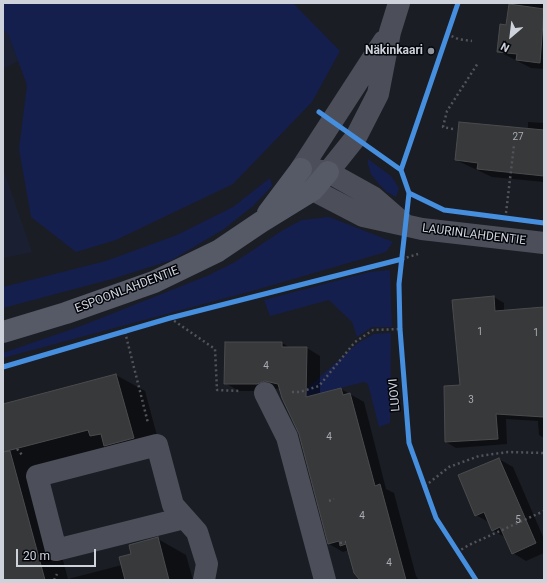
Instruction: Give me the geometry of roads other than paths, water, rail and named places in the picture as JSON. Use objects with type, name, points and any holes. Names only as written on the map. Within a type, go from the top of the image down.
[{"type":"main road","name":"ESPOONLAHDENTIE","points":[[261,222],[301,169]]},
{"type":"main road","name":"ESPOONLAHDENTIE","points":[[5,332],[66,313],[154,282],[218,251],[313,190],[328,172]]},
{"type":"street","name":"ESPOONLAHDENTIE","points":[[328,172],[356,137],[378,94],[390,32],[400,3]]},
{"type":"street","name":"ESPOONLAHDENTIE","points":[[301,169],[390,32]]},
{"type":"street","name":"LAURINLAHDENTIE","points":[[301,169],[328,172],[373,197],[404,224]]},
{"type":"street","points":[[301,169],[313,190]]},
{"type":"street","name":"LAURINLAHDENTIE","points":[[313,190],[363,216],[422,229],[544,243]]},
{"type":"street","points":[[265,393],[287,438],[325,580]]},
{"type":"street","points":[[184,518],[56,550],[37,476],[157,445],[173,505],[197,532],[207,564],[204,580]]},
{"type":"place","name":"Näkinkaari","points":[[431,51]]}]
